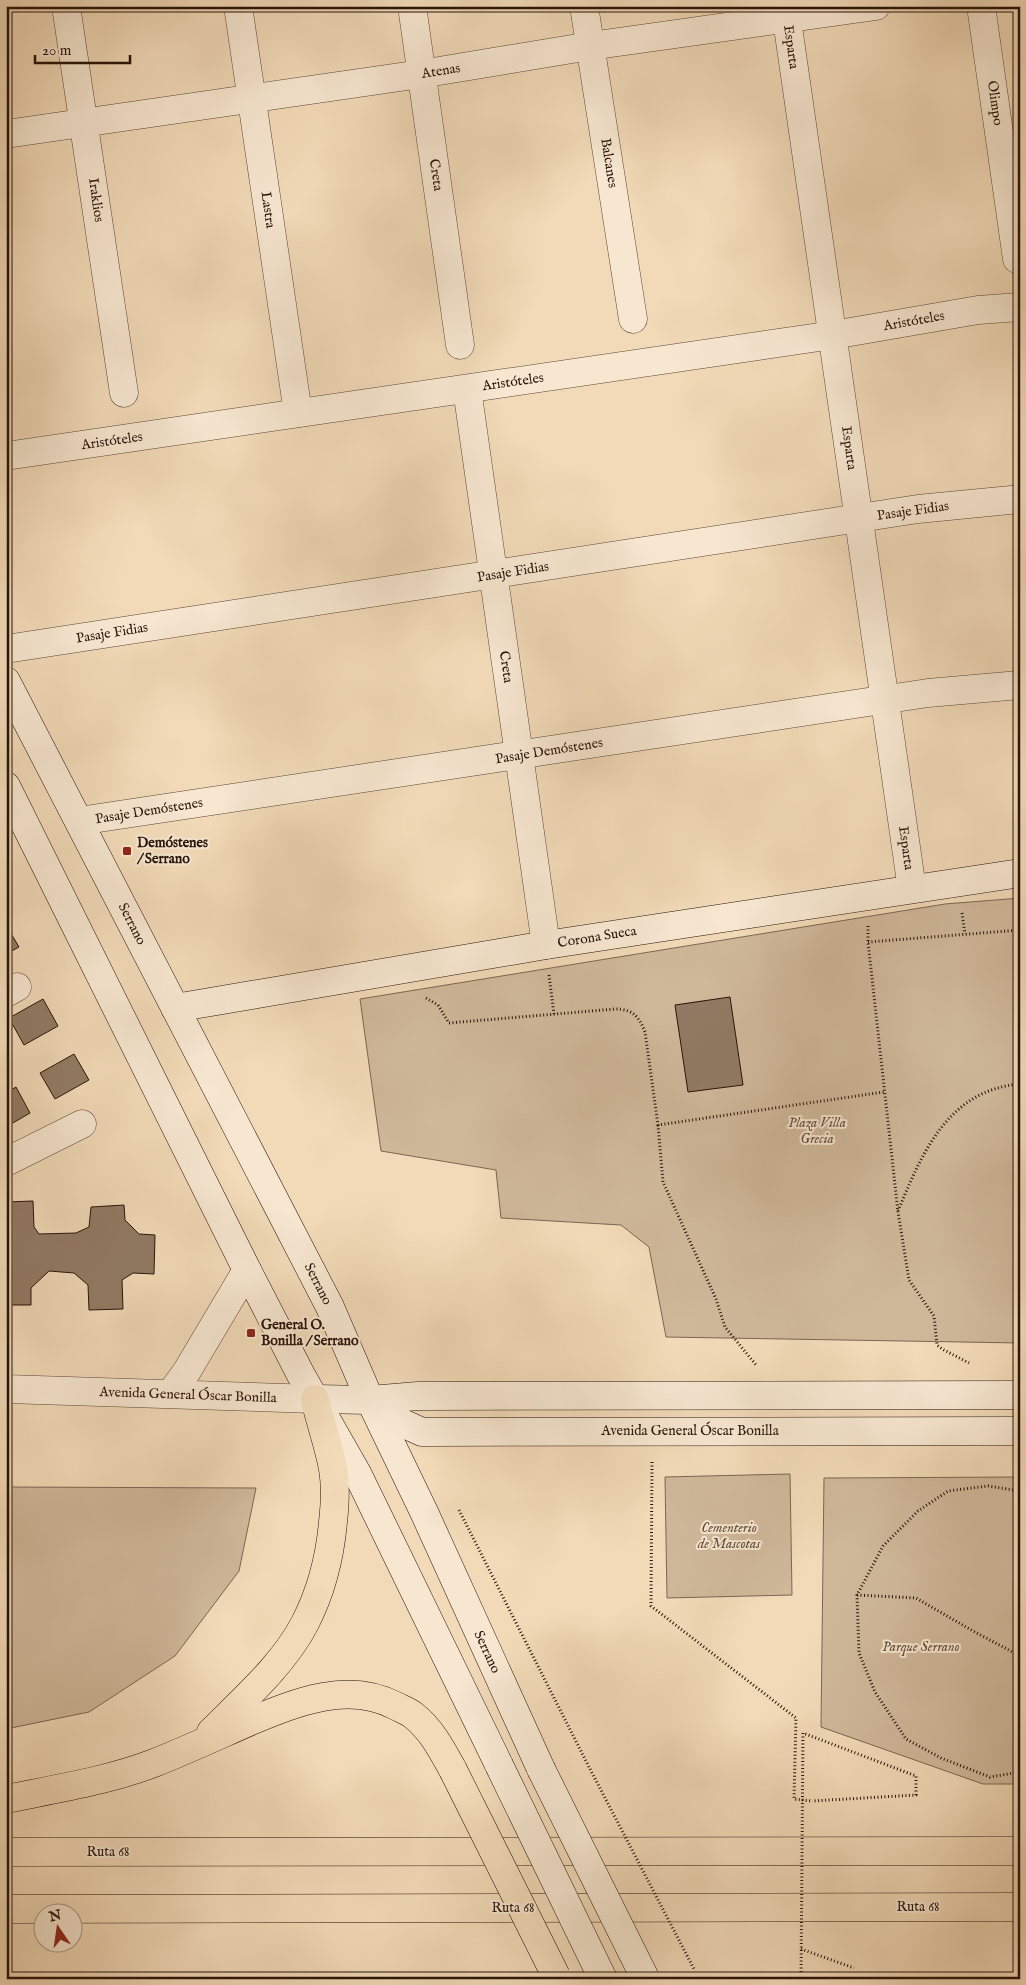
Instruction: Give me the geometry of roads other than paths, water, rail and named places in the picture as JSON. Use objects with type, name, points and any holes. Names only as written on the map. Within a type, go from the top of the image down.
[{"type":"highway","points":[[202,1742],[263,1680],[284,1655],[305,1624],[327,1562],[332,1537],[335,1501],[333,1469],[315,1399]]},
{"type":"highway","points":[[6,1799],[109,1777],[152,1764],[310,1698],[336,1695],[364,1695],[386,1701],[413,1714],[435,1737],[557,1977]]},
{"type":"highway","name":"Ruta 68","points":[[6,1852],[1020,1851]]},
{"type":"highway","name":"Ruta 68","points":[[6,1909],[1020,1907]]},
{"type":"street","name":"Iraklios","points":[[66,6],[124,393]]},
{"type":"street","name":"Lastra","points":[[238,6],[298,414]]},
{"type":"street","name":"Creta","points":[[412,6],[460,345]]},
{"type":"street","name":"Balcanes","points":[[584,6],[634,319]]},
{"type":"street","name":"Atenas","points":[[6,134],[421,74],[786,13],[876,6]]},
{"type":"street","name":"Olimpo","points":[[981,6],[1017,259]]},
{"type":"street","name":"Esparta","points":[[786,13],[912,889]]},
{"type":"street","name":"Aristóteles","points":[[6,456],[833,335],[978,310],[1020,307]]},
{"type":"street","name":"Creta","points":[[467,389],[546,945]]},
{"type":"street","name":"Pasaje Fidias","points":[[6,649],[918,509],[1020,499]]},
{"type":"street","name":"Serrano","points":[[6,681],[330,1307],[370,1400],[424,1512],[541,1769],[646,1979]]},
{"type":"street","name":"Pasaje Demóstenes","points":[[79,821],[965,688],[1020,684]]},
{"type":"street","points":[[6,786],[247,1270],[315,1399],[358,1475],[603,1979]]},
{"type":"street","name":"Corona Sueca","points":[[175,1008],[546,945],[1020,873]]},
{"type":"street","points":[[6,1162],[82,1124]]},
{"type":"street","points":[[171,1393],[188,1371],[247,1270]]},
{"type":"street","name":"Avenida General Óscar Bonilla","points":[[6,1389],[370,1400],[418,1396],[1008,1395]]},
{"type":"street","name":"Avenida General Óscar Bonilla","points":[[370,1400],[400,1422],[422,1432],[1020,1431]]},
{"type":"place","name":"Demóstenes / Serrano","points":[[127,851]]},
{"type":"place","name":"General O. Bonilla / Serrano","points":[[251,1333]]},
{"type":"park label","name":"Plaza Villa Grecia","points":[[817,1132]]},
{"type":"park label","name":"Cementerio de Mascotas","points":[[729,1536]]},
{"type":"park label","name":"Parque Serrano","points":[[921,1647]]}]
